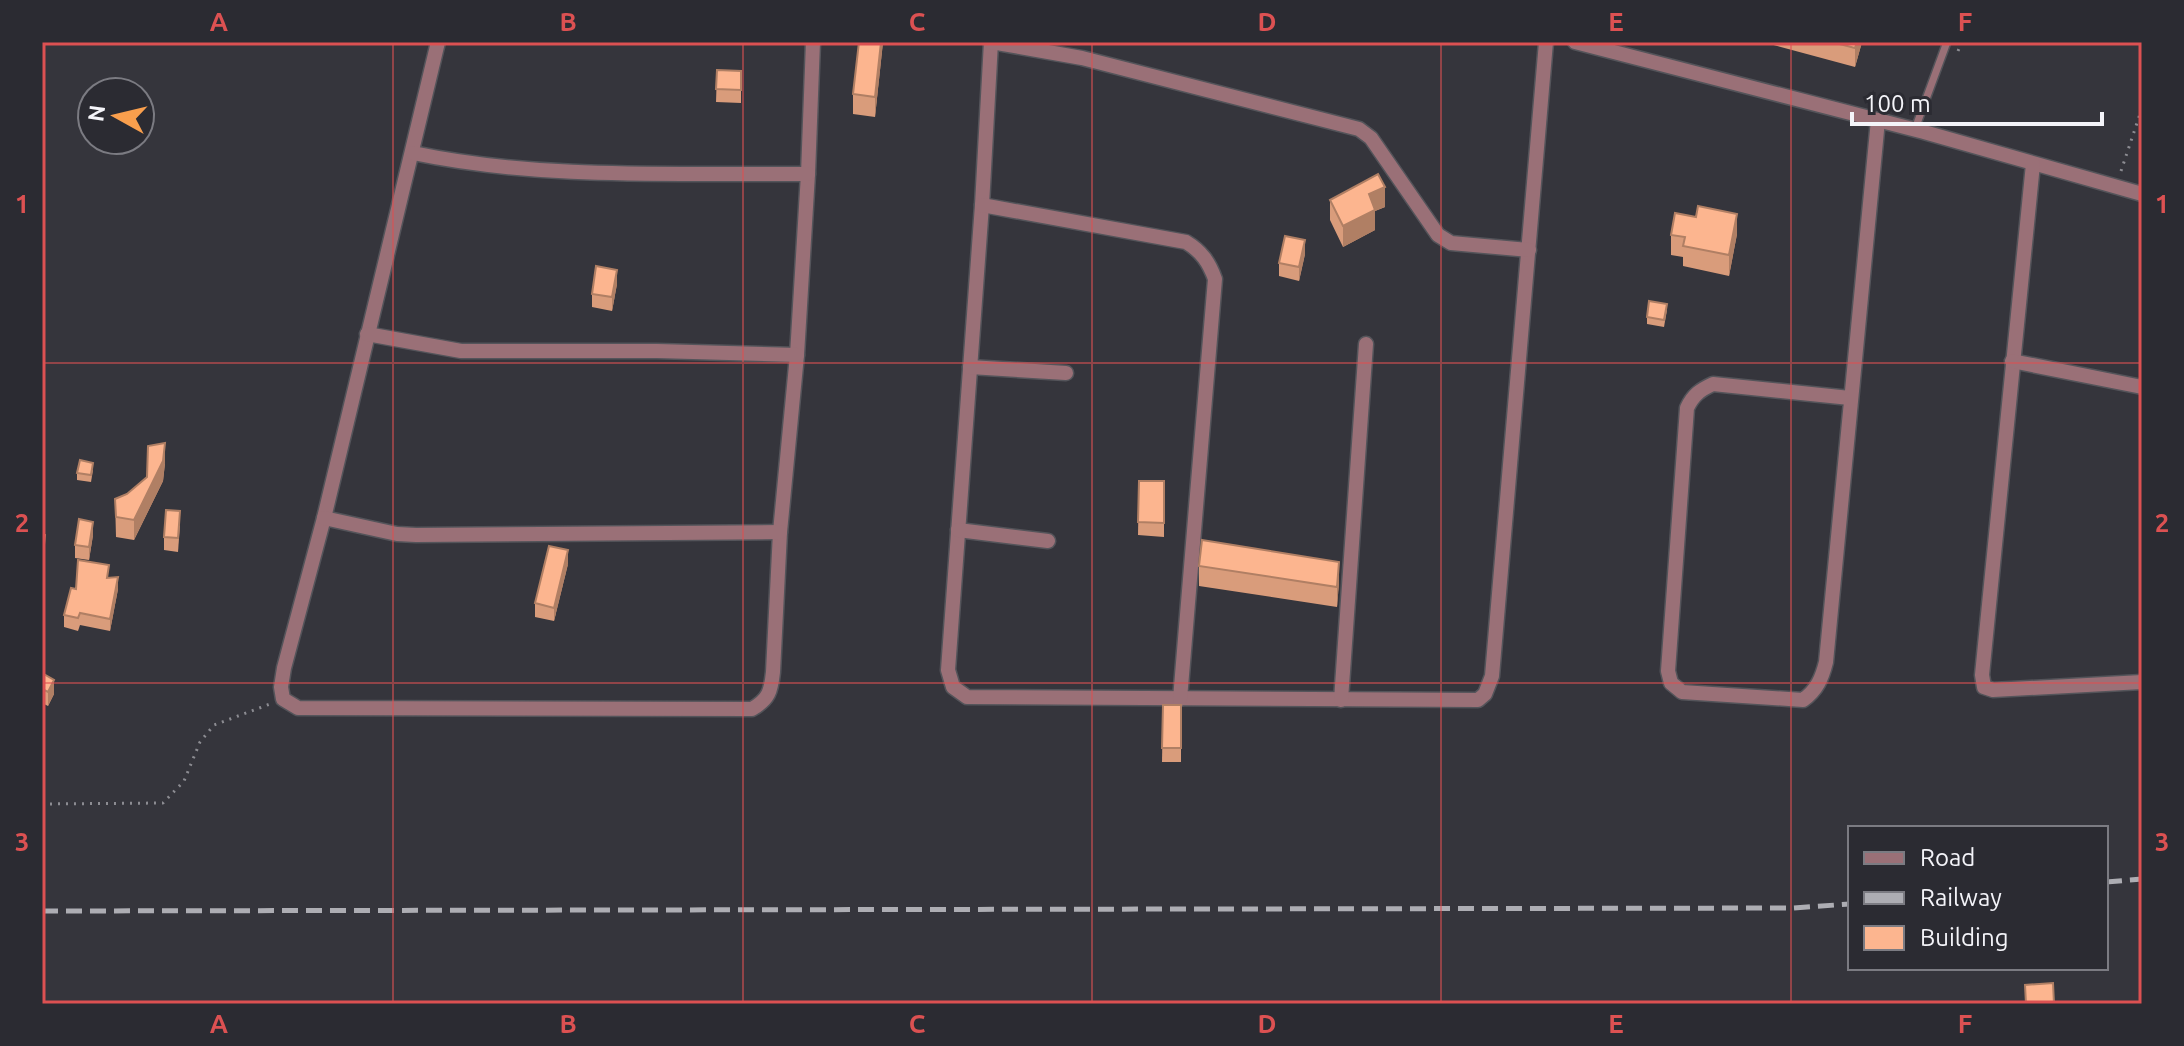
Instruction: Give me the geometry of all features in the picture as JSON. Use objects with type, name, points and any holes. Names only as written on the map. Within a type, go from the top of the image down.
[{"type":"street","points":[[438,42],[324,518],[284,668],[283,699],[298,708],[752,709],[764,702],[771,691],[780,532],[797,355],[813,42]]},
{"type":"street","points":[[1529,250],[1451,243],[1438,235],[1371,138],[1359,129],[1082,58],[991,42],[948,670],[953,687],[967,697],[1478,700],[1489,687],[1494,665],[1529,250],[1546,42]]},
{"type":"street","points":[[1575,42],[1915,129],[2142,194]]},
{"type":"street","points":[[1850,398],[1713,384],[1696,392],[1691,399],[1687,408],[1668,671],[1676,689],[1682,692],[1803,700],[1817,685],[1826,662],[1878,120]]},
{"type":"street","points":[[413,153],[497,167],[605,172],[808,174]]},
{"type":"street","points":[[2033,164],[1982,675],[1984,687],[1993,690],[2142,682]]},
{"type":"street","points":[[982,205],[1186,242],[1196,248],[1211,266],[1215,279],[1180,699]]},
{"type":"street","points":[[367,334],[461,351],[797,355]]},
{"type":"street","points":[[1341,700],[1366,344]]},
{"type":"street","points":[[2012,361],[2142,387]]},
{"type":"street","points":[[970,367],[1066,373]]},
{"type":"street","points":[[324,518],[397,534],[416,535],[780,532]]},
{"type":"street","points":[[958,530],[1048,541]]},
{"type":"lane","points":[[1915,129],[1947,42]]},
{"type":"path","points":[[2115,186],[2142,108]]},
{"type":"path","points":[[42,804],[163,803],[184,781],[200,742],[214,725],[283,699]]},
{"type":"building","points":[[859,42],[881,42],[875,97],[853,94]]},
{"type":"building","points":[[1832,42],[1857,42],[1855,48]]},
{"type":"building","points":[[717,70],[741,71],[741,90],[716,89]]},
{"type":"building","points":[[1378,174],[1385,187],[1369,194],[1375,210],[1343,226],[1330,200]]},
{"type":"building","points":[[1698,206],[1737,214],[1729,255],[1683,246],[1685,237],[1671,235],[1675,213],[1696,217]]},
{"type":"building","points":[[1285,236],[1305,240],[1299,267],[1279,263]]},
{"type":"building","points":[[596,266],[617,270],[612,297],[592,294]]},
{"type":"building","points":[[1649,301],[1667,304],[1664,320],[1647,317]]},
{"type":"building","points":[[165,443],[163,461],[134,520],[116,517],[115,499],[127,494],[147,477],[148,446]]},
{"type":"building","points":[[80,460],[93,463],[91,475],[77,473]]},
{"type":"building","points":[[1139,481],[1164,481],[1164,523],[1138,522]]},
{"type":"building","points":[[166,510],[180,511],[178,538],[164,537]]},
{"type":"building","points":[[79,519],[93,522],[89,547],[75,545]]},
{"type":"building","points":[[42,534],[45,535],[42,564]]},
{"type":"building","points":[[1202,540],[1339,562],[1337,587],[1199,566]]},
{"type":"building","points":[[549,546],[568,550],[554,608],[535,603]]},
{"type":"building","points":[[78,560],[109,565],[107,578],[118,577],[110,619],[80,613],[78,618],[64,615],[71,588],[76,589]]},
{"type":"building","points":[[42,673],[54,680],[48,692],[42,689]]},
{"type":"building","points":[[1163,705],[1181,705],[1181,748],[1162,748]]},
{"type":"building","points":[[2053,983],[2054,1004],[2026,1004],[2025,985]]},
{"type":"railway","points":[[2108,882],[2142,879]]},
{"type":"railway","points":[[42,911],[1793,908],[1848,904]]}]
